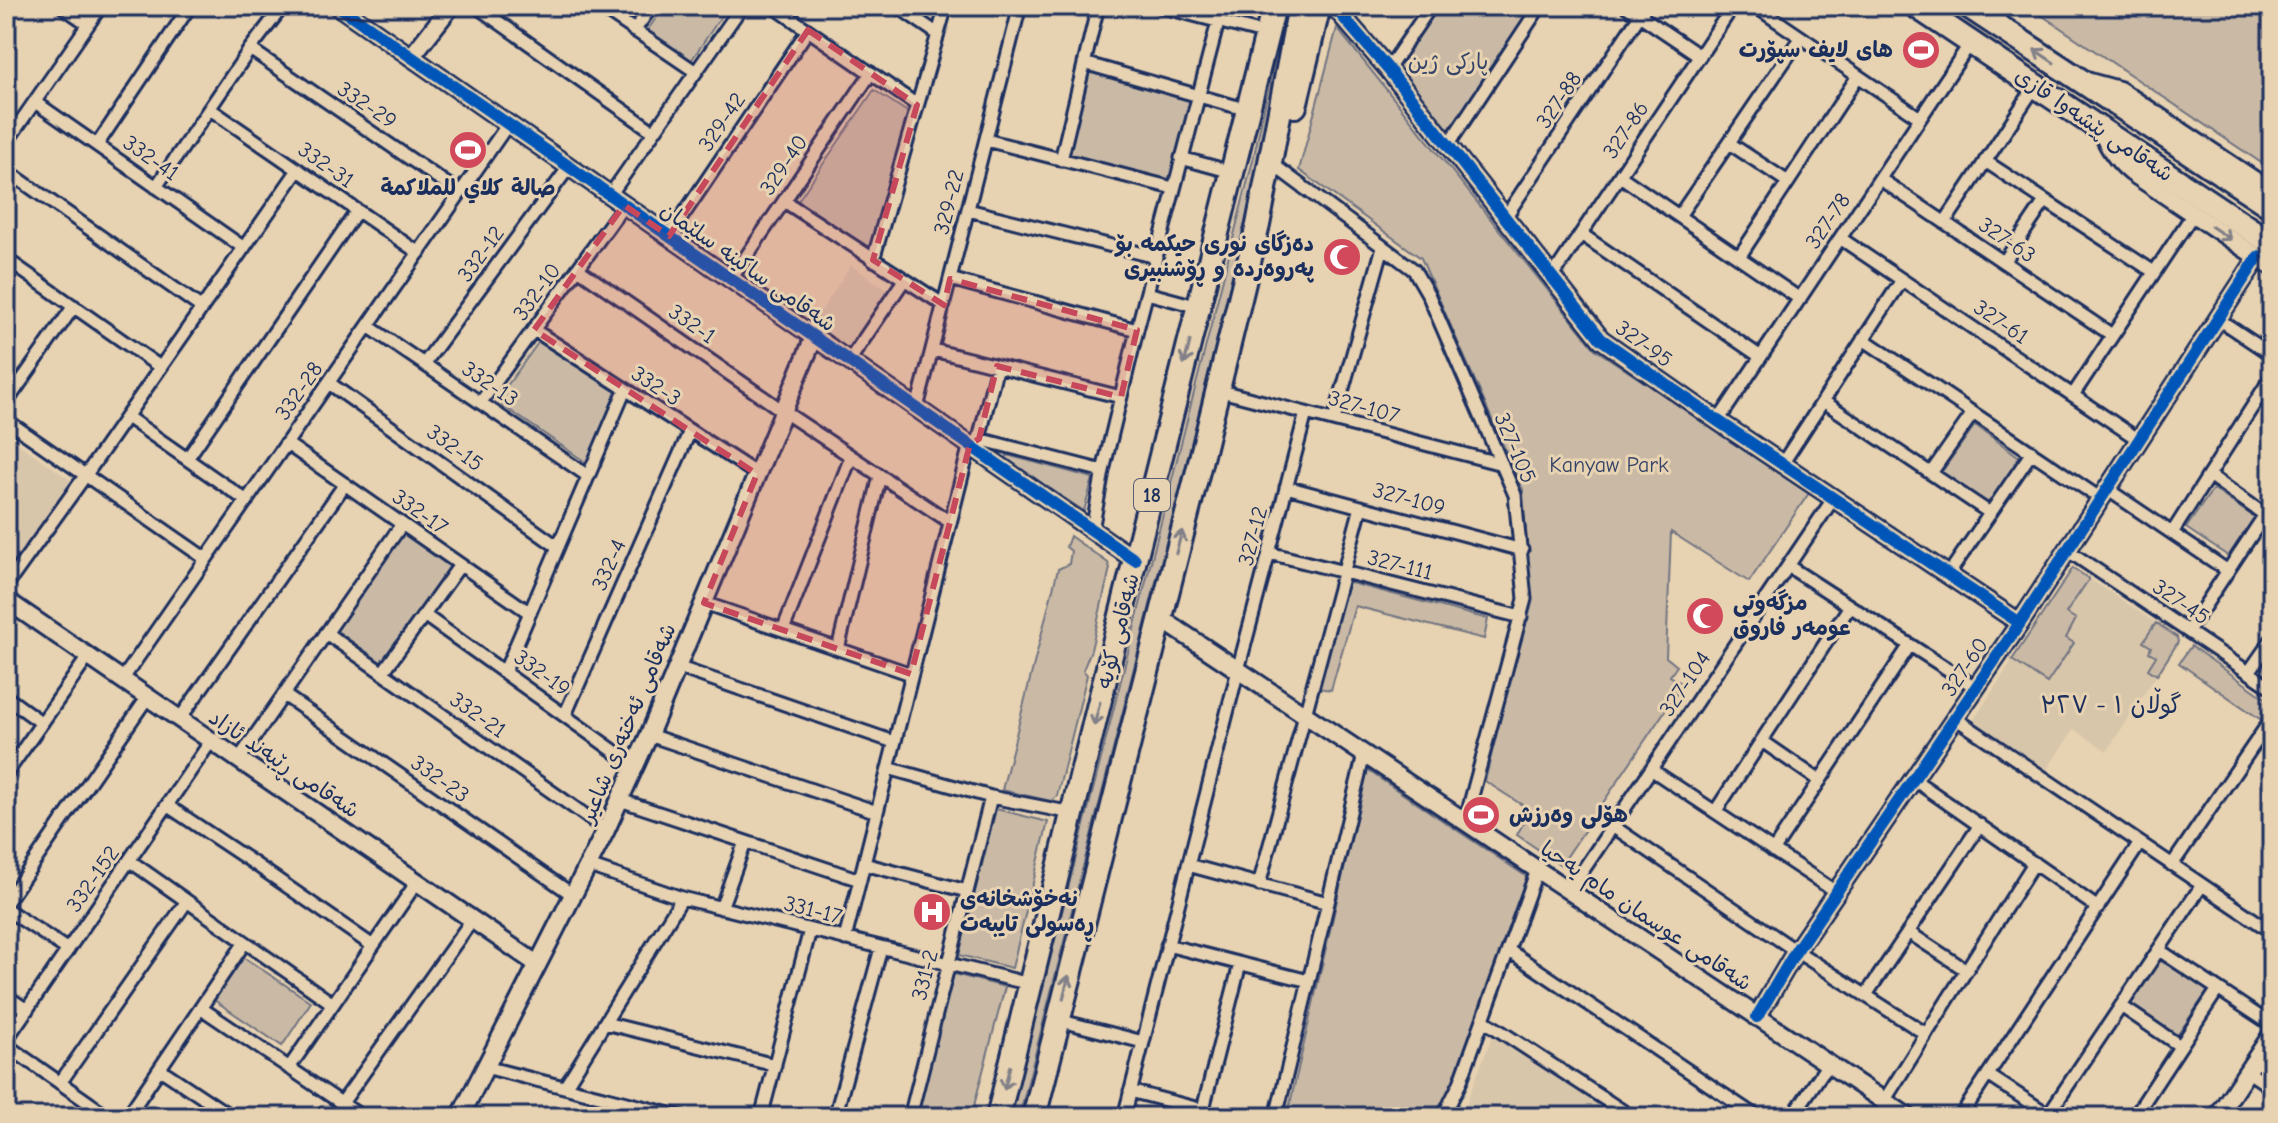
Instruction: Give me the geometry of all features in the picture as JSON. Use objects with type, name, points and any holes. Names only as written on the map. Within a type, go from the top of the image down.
[{"type":"highway","name":"شەقامی کۆیە","points":[[998,1117],[1274,6]]},
{"type":"highway","name":"شەقامی کۆیە","points":[[1034,1117],[1258,225],[1300,6]]},
{"type":"highway","points":[[1258,225],[1297,98],[1319,6]]},
{"type":"highway","name":"شەقامی پێشەوا قازی","points":[[1916,6],[2172,176],[2269,248]]},
{"type":"highway","name":"شەقامی پێشەوا قازی","points":[[1968,6],[2272,207]]},
{"type":"highway","points":[[2172,176],[2221,197],[2233,195],[2238,185]]},
{"type":"street","points":[[6,12],[10,6]]},
{"type":"street","points":[[62,6],[88,24]]},
{"type":"street","points":[[6,143],[101,6]]},
{"type":"street","points":[[97,145],[190,6]]},
{"type":"street","points":[[156,187],[283,6]]},
{"type":"street","points":[[411,57],[451,6]]},
{"type":"street","points":[[476,6],[654,132]]},
{"type":"street","points":[[599,6],[696,72]]},
{"type":"street","points":[[634,31],[652,6]]},
{"type":"street","name":"332-10","points":[[481,402],[578,269],[654,132],[742,6]]},
{"type":"street","points":[[773,6],[917,105]]},
{"type":"street","points":[[897,6],[938,34]]},
{"type":"street","points":[[873,260],[946,6]]},
{"type":"street","name":"329-22","points":[[917,408],[1020,6]]},
{"type":"street","points":[[1061,160],[1098,6]]},
{"type":"street","points":[[1159,6],[1177,8],[1267,34]]},
{"type":"street","name":"327-95","points":[[1330,6],[1338,11],[1388,69],[1601,339],[2020,623]]},
{"type":"street","points":[[1388,69],[1431,6]]},
{"type":"street","points":[[1448,145],[1540,6]]},
{"type":"street","points":[[1626,6],[1643,11],[1700,56]]},
{"type":"street","name":"327-86","points":[[1552,277],[1733,6]]},
{"type":"street","points":[[1755,6],[1920,118]]},
{"type":"street","points":[[1982,6],[2007,32]]},
{"type":"street","name":"شەقامی ساکینە سلێمان","points":[[345,8],[814,337],[917,408],[974,442],[1135,560]]},
{"type":"street","name":"327-88","points":[[1506,216],[1643,11]]},
{"type":"street","points":[[1092,530],[1137,330],[1218,22]]},
{"type":"street","name":"329-42","points":[[669,236],[808,30]]},
{"type":"street","points":[[1679,216],[1801,37]]},
{"type":"street","name":"327-78","points":[[1718,421],[1971,42]]},
{"type":"street","name":"332-29","points":[[250,49],[460,193]]},
{"type":"street","points":[[1084,63],[1248,110]]},
{"type":"street","name":"329-40","points":[[731,279],[871,73]]},
{"type":"street","points":[[1739,257],[1858,76]]},
{"type":"street","points":[[2080,80],[2119,90],[2272,192]]},
{"type":"street","points":[[1945,222],[2036,85]]},
{"type":"street","name":"332-41","points":[[35,102],[244,248]]},
{"type":"street","name":"332-31","points":[[210,109],[419,253]]},
{"type":"street","name":"332-28","points":[[122,680],[508,124]]},
{"type":"street","points":[[2101,129],[2107,146],[2131,172],[2193,214],[2269,248]]},
{"type":"street","points":[[986,140],[1173,188]]},
{"type":"street","points":[[1729,143],[1788,182]]},
{"type":"street","points":[[1181,158],[1232,172]]},
{"type":"street","points":[[1985,161],[2154,272]]},
{"type":"street","name":"327-105","points":[[1275,166],[1414,270],[1428,294],[1515,495],[1525,599],[1465,822]]},
{"type":"street","name":"332-12","points":[[424,364],[569,167]]},
{"type":"street","points":[[6,170],[202,308]]},
{"type":"street","points":[[6,586],[298,170]]},
{"type":"street","points":[[1620,176],[1800,299]]},
{"type":"street","name":"327-63","points":[[1880,179],[2112,335]]},
{"type":"street","points":[[784,201],[944,305]]},
{"type":"street","points":[[2004,262],[2045,201]]},
{"type":"street","points":[[968,210],[1156,257]]},
{"type":"street","points":[[187,459],[357,211]]},
{"type":"street","points":[[2073,395],[2193,214]]},
{"type":"street","points":[[1581,234],[1761,357]]},
{"type":"street","name":"327-61","points":[[1840,238],[2139,440]]},
{"type":"street","points":[[1334,420],[1383,247]]},
{"type":"street","name":"327-60","points":[[1757,1017],[1796,951],[2020,623],[2218,319],[2269,248]]},
{"type":"street","points":[[6,276],[10,262],[160,367]]},
{"type":"street","name":"332-1","points":[[578,269],[950,522]]},
{"type":"street","points":[[950,279],[1137,330]]},
{"type":"street","points":[[849,361],[904,280]]},
{"type":"street","points":[[1782,464],[1902,280]]},
{"type":"street","points":[[1147,293],[1199,307]]},
{"type":"street","points":[[6,403],[74,306]]},
{"type":"street","points":[[2218,319],[2272,355]]},
{"type":"street","name":"332-13","points":[[368,326],[588,476]]},
{"type":"street","name":"332-3","points":[[534,330],[757,474]]},
{"type":"street","name":"شەقامی ئەختەری شاعیر","points":[[460,1117],[620,800],[814,337]]},
{"type":"street","points":[[1863,339],[2032,452],[2172,533],[2228,571]]},
{"type":"street","points":[[933,350],[1121,397]]},
{"type":"street","points":[[845,939],[950,522],[997,366]]},
{"type":"street","points":[[2172,533],[2272,376]]},
{"type":"street","name":"332-15","points":[[329,383],[558,547]]},
{"type":"street","points":[[505,671],[625,390]]},
{"type":"street","name":"327-107","points":[[1217,390],[1502,464]]},
{"type":"street","points":[[1823,401],[1990,513]]},
{"type":"street","name":"327-12","points":[[1124,1117],[1306,413]]},
{"type":"street","points":[[1931,473],[1973,413]]},
{"type":"street","points":[[127,417],[247,501]]},
{"type":"street","points":[[6,420],[206,559]]},
{"type":"street","name":"332-4","points":[[565,715],[690,431]]},
{"type":"street","points":[[974,442],[1103,471]]},
{"type":"street","name":"332-17","points":[[287,444],[530,613]]},
{"type":"street","points":[[1948,575],[2032,452]]},
{"type":"street","points":[[783,630],[851,457]]},
{"type":"street","points":[[2188,631],[2269,510],[2209,475]]},
{"type":"street","points":[[838,649],[880,476]]},
{"type":"street","points":[[179,720],[345,484]]},
{"type":"street","name":"327-109","points":[[1286,487],[1522,550]]},
{"type":"street","name":"327-104","points":[[1569,891],[1833,499]]},
{"type":"street","points":[[1259,885],[1361,507]]},
{"type":"street","points":[[239,759],[402,524]]},
{"type":"street","name":"327-45","points":[[2067,550],[2272,688]]},
{"type":"street","name":"327-111","points":[[1269,553],[1521,617]]},
{"type":"street","points":[[383,672],[460,565]]},
{"type":"street","points":[[1788,566],[1975,687]]},
{"type":"street","name":"شەقامی ڕێبەند ئازاد","points":[[6,600],[537,964]]},
{"type":"street","points":[[704,603],[911,674]]},
{"type":"street","points":[[1715,812],[1850,606]]},
{"type":"street","name":"332-19","points":[[424,615],[635,766]]},
{"type":"street","name":"شەقامی عوسمان مام یەحیا","points":[[1160,618],[1828,1064],[1884,1107],[1908,1117]]},
{"type":"street","name":"332-21","points":[[326,633],[606,830]]},
{"type":"street","points":[[2249,672],[2272,639]]},
{"type":"street","points":[[1773,851],[1910,645]]},
{"type":"street","points":[[6,774],[88,657]]},
{"type":"street","points":[[677,667],[894,742]]},
{"type":"street","name":"332-23","points":[[284,695],[573,895]]},
{"type":"street","points":[[6,697],[42,723]]},
{"type":"street","points":[[68,950],[6,906],[147,698]]},
{"type":"street","points":[[1955,718],[2272,932]]},
{"type":"street","points":[[2172,865],[2272,718]]},
{"type":"street","points":[[649,735],[877,812]]},
{"type":"street","name":"332-152","points":[[6,1042],[211,741]]},
{"type":"street","points":[[1762,741],[1820,781]]},
{"type":"street","points":[[1276,1117],[1364,754]]},
{"type":"street","points":[[888,768],[991,797],[1072,813]]},
{"type":"street","points":[[1652,770],[1836,892]]},
{"type":"street","points":[[1913,779],[2098,908]]},
{"type":"street","name":"331-2","points":[[910,1117],[991,797]]},
{"type":"street","points":[[620,800],[860,880]]},
{"type":"street","points":[[168,806],[373,946]]},
{"type":"street","points":[[1866,995],[1980,825]]},
{"type":"street","points":[[1614,827],[1796,951],[1926,1034]]},
{"type":"street","points":[[721,908],[745,842]]},
{"type":"street","points":[[1960,1117],[2140,843]]},
{"type":"street","points":[[130,861],[333,1004]]},
{"type":"street","points":[[1884,1107],[1926,1034],[2034,863]]},
{"type":"street","points":[[864,864],[967,891]]},
{"type":"street","points":[[1188,865],[1328,903]]},
{"type":"street","name":"331-17","points":[[589,866],[682,898],[1030,984]]},
{"type":"street","points":[[1443,1117],[1460,1083],[1537,870]]},
{"type":"street","points":[[289,1068],[417,882]]},
{"type":"street","points":[[1988,1075],[2050,1116],[2202,885]]},
{"type":"street","points":[[565,1087],[682,898]]},
{"type":"street","points":[[60,1083],[187,901]]},
{"type":"street","points":[[342,1103],[472,920]]},
{"type":"street","points":[[761,1117],[810,930]]},
{"type":"street","points":[[1908,932],[1966,970]]},
{"type":"street","points":[[127,1117],[245,942]]},
{"type":"street","points":[[1167,945],[1309,981]]},
{"type":"street","points":[[835,1117],[881,948]]},
{"type":"street","points":[[1508,950],[1757,1117]]},
{"type":"street","points":[[2159,950],[2272,1025]]},
{"type":"street","points":[[1130,1091],[1202,1114],[1240,964]]},
{"type":"street","points":[[2134,1117],[2218,989]]},
{"type":"street","points":[[6,996],[27,1010]]},
{"type":"street","points":[[2121,1006],[2180,1046]]},
{"type":"street","points":[[201,1008],[362,1117]]},
{"type":"street","points":[[1058,1020],[1143,1042]]},
{"type":"street","points":[[1483,1020],[1619,1113],[1632,1117]]},
{"type":"street","points":[[605,1023],[775,1065]]},
{"type":"street","points":[[2217,1117],[2272,1034]]},
{"type":"street","points":[[6,1042],[109,1117]]},
{"type":"street","points":[[1792,1117],[1828,1064]]},
{"type":"street","points":[[485,1067],[565,1087],[635,1111],[682,1117]]},
{"type":"street","points":[[160,1069],[232,1117]]},
{"type":"street","points":[[2247,1071],[2272,1088]]},
{"type":"highlighted area","points":[[808,30],[917,105],[873,260],[944,305],[950,279],[1137,330],[1121,397],[997,366],[979,439],[970,444],[911,674],[704,603],[757,474],[534,330],[624,205],[669,236]]},
{"type":"shaded area","points":[[851,265],[898,298],[859,354],[814,322]]},
{"type":"shaded area","points":[[6,435],[72,481],[6,575]]},
{"type":"shaded area","points":[[2073,568],[2177,637],[2178,642],[2107,751],[2074,729],[2047,769],[1973,721]]},
{"type":"shaded area","points":[[1493,1034],[1611,1112],[1608,1117],[1461,1117]]},
{"type":"green space","points":[[665,6],[728,6],[691,61],[646,32]]},
{"type":"green space","points":[[1286,6],[1289,6],[1260,161],[1192,441],[1019,1117],[1010,1117],[1253,160]]},
{"type":"green space","name":"پارکی ژین","points":[[1434,6],[1537,6],[1449,138],[1393,68]]},
{"type":"green space","points":[[2028,6],[2272,6],[2272,170]]},
{"type":"green space","name":"Kanyaw Park","points":[[1337,28],[1595,349],[1809,493],[1749,582],[1671,532],[1666,657],[1677,666],[1670,676],[1683,684],[1561,865],[1517,835],[1530,810],[1485,781],[1530,599],[1523,490],[1421,258],[1299,170]]},
{"type":"green space","points":[[1089,71],[1193,99],[1169,181],[1068,154]]},
{"type":"green space","points":[[874,90],[909,113],[875,252],[797,202]]},
{"type":"green space","points":[[540,340],[620,392],[587,463],[496,401]]},
{"type":"green space","points":[[1975,425],[2025,461],[1991,508],[1941,473]]},
{"type":"green space","points":[[1007,455],[1093,478],[1084,511],[1006,460]]},
{"type":"green space","points":[[2213,489],[2257,519],[2231,558],[2186,528]]},
{"type":"green space","points":[[401,532],[450,567],[382,663],[333,628]]},
{"type":"green space","points":[[1070,536],[1108,563],[1110,568],[1091,650],[1083,670],[1087,675],[1057,796],[1051,801],[1002,790],[1058,569],[1069,564],[1071,551],[1066,547]]},
{"type":"green space","points":[[2073,568],[2089,579],[2066,613],[2076,619],[2066,638],[2074,643],[2047,683],[2012,660]]},
{"type":"green space","points":[[1347,582],[1488,619],[1484,639],[1355,606],[1331,690],[1317,688]]},
{"type":"green space","points":[[2156,623],[2177,637],[2178,642],[2157,675],[2148,669],[2156,656],[2149,652],[2151,647],[2143,642]]},
{"type":"green space","points":[[2191,646],[2271,702],[2260,719],[2179,663]]},
{"type":"green space","points":[[1367,770],[1527,877],[1456,1081],[1437,1117],[1287,1117]]},
{"type":"green space","points":[[996,809],[1048,822],[1012,968],[959,955]]},
{"type":"green space","points":[[243,957],[311,1002],[282,1046],[214,1000]]},
{"type":"green space","points":[[2159,960],[2205,987],[2207,992],[2179,1033],[2172,1037],[2170,1032],[2129,1007],[2128,1003]]},
{"type":"green space","points":[[954,974],[1005,987],[971,1117],[916,1117]]},
{"type":"cycle path","points":[[338,6],[1135,560]]},
{"type":"cycle path","points":[[1330,6],[1338,11],[1388,69],[1601,339],[2020,623]]},
{"type":"cycle path","points":[[1757,1017],[1796,951],[2020,623],[2258,257]]},
{"type":"place","name":"های لایف سپۆرت","points":[[1921,50]]},
{"type":"place","name":"صالة كلاي للملاكمة","points":[[468,150]]},
{"type":"place","name":"دەزگای نوری حیکمە بۆ پەروەردە و ڕۆشنبیری","points":[[1342,257]]},
{"type":"place","name":"مزگەوتی عومەر فاروق","points":[[1705,616]]},
{"type":"place","name":"هۆلی وەرزش","points":[[1481,815]]},
{"type":"place","name":"نەخۆشخانەی ڕەسولی تایبەت","points":[[932,912]]},
{"type":"district","name":"گوڵان ١ - ٣٢٧","points":[[2111,705]]}]
